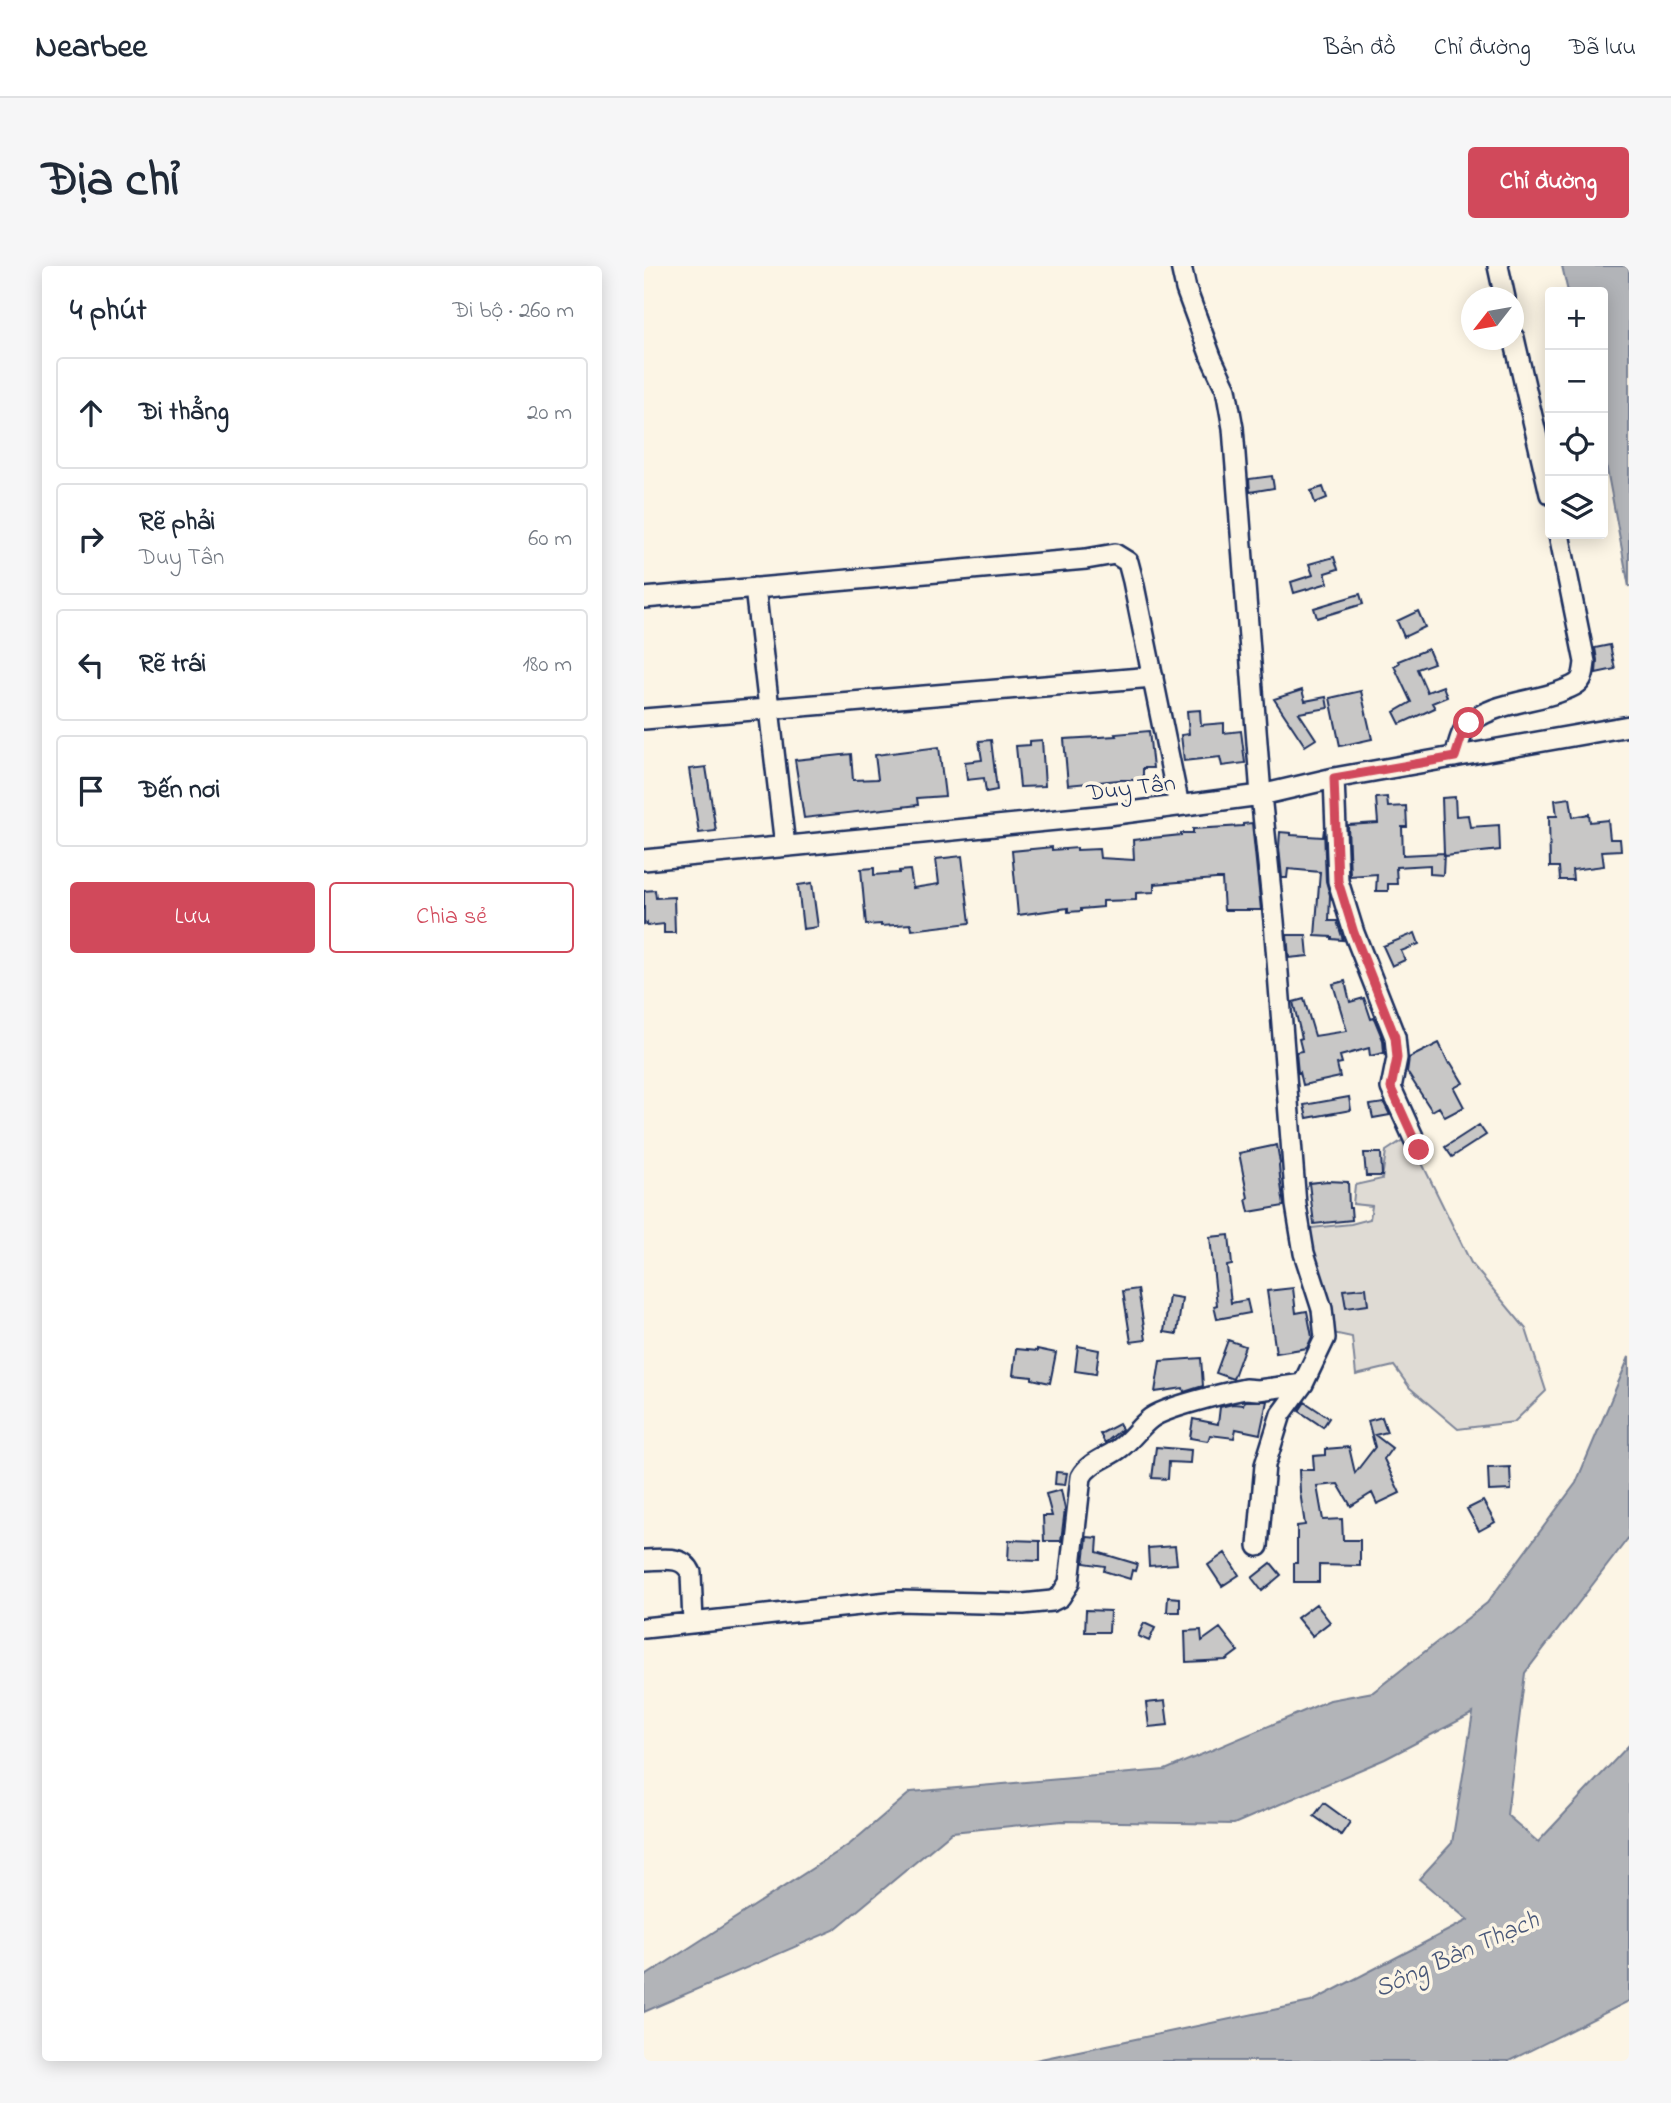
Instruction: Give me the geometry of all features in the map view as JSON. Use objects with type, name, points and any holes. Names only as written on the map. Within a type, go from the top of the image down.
[{"type":"street","points":[[1181,266],[1186,289],[1226,389],[1233,428],[1296,1205],[1304,1252],[1322,1309],[1325,1338],[1303,1384],[1281,1414],[1265,1465],[1258,1546]]},
{"type":"street","points":[[1498,266],[1503,287]]},
{"type":"street","points":[[1517,350],[1546,476]]},
{"type":"street","points":[[1455,757],[1464,729],[1469,723],[1485,713],[1556,693],[1578,683],[1583,676],[1585,662],[1560,539]]},
{"type":"street","points":[[644,598],[1086,559],[1115,554],[1128,562],[1179,806]]},
{"type":"street","points":[[755,588],[785,846]]},
{"type":"street","points":[[644,719],[1153,677]]},
{"type":"street","name":"Duy Tân","points":[[644,860],[1108,815],[1261,795],[1334,778],[1624,727]]},
{"type":"street","points":[[1334,778],[1338,881],[1354,933],[1395,1037],[1397,1058],[1391,1088],[1419,1150]]},
{"type":"street","points":[[644,1628],[898,1601],[1023,1604],[1052,1601],[1060,1597],[1069,1584],[1081,1477],[1089,1466],[1118,1450],[1145,1423],[1161,1412],[1241,1390],[1303,1384]]},
{"type":"street","points":[[644,1560],[677,1560],[688,1565],[691,1573],[693,1623]]},
{"type":"shaded area","points":[[1406,1138],[1421,1161],[1471,1263],[1526,1329],[1546,1391],[1514,1422],[1458,1429],[1410,1388],[1394,1366],[1356,1375],[1352,1337],[1328,1332],[1301,1229],[1351,1224],[1370,1219],[1372,1206],[1353,1204],[1355,1185],[1382,1179],[1386,1151]]},
{"type":"water","points":[[1562,266],[1629,266],[1629,587],[1608,475],[1608,287],[1567,287]]},
{"type":"water","name":"Sông Bàn Thạch","points":[[1629,1357],[1629,1537],[1525,1673],[1507,1815],[1538,1842],[1629,1745],[1629,2001],[1509,2061],[1031,2061],[1311,2002],[1468,1920],[1419,1879],[1452,1843],[1473,1713],[1385,1759],[1234,1824],[1062,1821],[952,1832],[834,1930],[644,2012],[644,1977],[850,1844],[911,1792],[1165,1770],[1330,1700],[1373,1692],[1487,1603],[1576,1483]]},
{"type":"building","points":[[1272,476],[1274,488],[1250,492],[1249,479]]},
{"type":"building","points":[[1323,487],[1327,498],[1315,503],[1311,491]]},
{"type":"building","points":[[1334,557],[1338,569],[1325,573],[1328,583],[1294,593],[1291,582],[1313,575],[1309,564]]},
{"type":"building","points":[[1360,594],[1363,604],[1317,618],[1314,608]]},
{"type":"building","points":[[1418,611],[1425,627],[1404,637],[1397,621]]},
{"type":"building","points":[[1610,645],[1615,669],[1596,673],[1595,648]]},
{"type":"building","points":[[1428,649],[1434,663],[1417,669],[1427,692],[1443,686],[1447,697],[1432,703],[1435,708],[1400,724],[1394,712],[1411,702],[1394,666],[1398,661]]},
{"type":"building","points":[[1302,690],[1305,701],[1326,697],[1328,708],[1299,713],[1316,739],[1305,746],[1274,699]]},
{"type":"building","points":[[1361,691],[1372,739],[1340,746],[1330,698]]},
{"type":"building","points":[[1200,710],[1201,725],[1224,723],[1224,733],[1241,731],[1245,763],[1222,766],[1220,757],[1184,761],[1181,735],[1189,734],[1187,711]]},
{"type":"building","points":[[1149,731],[1153,768],[1143,768],[1143,780],[1068,785],[1064,739]]},
{"type":"building","points":[[991,740],[997,790],[986,792],[984,778],[967,780],[965,762],[982,760],[979,741]]},
{"type":"building","points":[[1042,740],[1045,786],[1020,787],[1016,746],[1030,745],[1030,741]]},
{"type":"building","points":[[939,747],[945,796],[917,798],[918,805],[804,818],[795,760],[851,754],[853,780],[878,779],[875,755]]},
{"type":"building","points":[[706,767],[716,831],[699,833],[689,769]]},
{"type":"building","points":[[1387,797],[1388,807],[1406,806],[1407,827],[1402,827],[1403,855],[1444,853],[1443,875],[1430,874],[1430,865],[1396,867],[1397,884],[1388,884],[1388,891],[1376,891],[1377,874],[1350,876],[1348,825],[1378,823],[1376,798]]},
{"type":"building","points":[[1455,797],[1456,816],[1468,815],[1470,827],[1499,825],[1500,850],[1445,856],[1442,798]]},
{"type":"building","points":[[1570,798],[1573,817],[1589,814],[1590,822],[1608,820],[1610,839],[1620,839],[1621,850],[1602,851],[1604,866],[1572,870],[1573,880],[1560,880],[1559,867],[1550,867],[1549,816],[1557,816],[1555,800]]},
{"type":"building","points":[[1252,823],[1261,910],[1224,910],[1222,879],[1216,879],[1154,884],[1154,892],[1136,893],[1136,900],[1103,901],[1103,907],[1081,911],[1068,912],[1068,908],[1018,915],[1012,851],[1052,847],[1052,850],[1099,849],[1100,858],[1134,860],[1133,840],[1193,833],[1193,829]]},
{"type":"building","points":[[1324,829],[1326,881],[1330,895],[1329,921],[1337,921],[1343,940],[1315,936],[1320,872],[1288,869],[1287,878],[1282,878],[1280,832],[1323,837]]},
{"type":"building","points":[[962,856],[970,923],[912,930],[911,924],[866,925],[861,869],[874,868],[874,875],[910,870],[913,888],[939,884],[936,859]]},
{"type":"building","points":[[812,883],[818,927],[803,929],[798,885]]},
{"type":"building","points":[[655,890],[656,898],[674,897],[675,933],[664,933],[664,924],[644,924],[644,891]]},
{"type":"building","points":[[1415,933],[1419,944],[1401,951],[1405,960],[1392,966],[1383,946]]},
{"type":"building","points":[[1287,935],[1306,935],[1308,956],[1289,958]]},
{"type":"building","points":[[1345,981],[1350,1002],[1364,998],[1371,1019],[1374,1018],[1383,1040],[1384,1053],[1370,1056],[1369,1048],[1340,1056],[1342,1063],[1337,1064],[1340,1077],[1303,1085],[1300,1072],[1298,1073],[1296,1052],[1302,1051],[1299,1039],[1302,1038],[1293,1002],[1304,999],[1315,1036],[1347,1031],[1333,984]]},
{"type":"building","points":[[1439,1043],[1449,1064],[1451,1063],[1463,1083],[1454,1088],[1464,1107],[1445,1117],[1439,1107],[1432,1111],[1407,1072],[1409,1058]]},
{"type":"building","points":[[1349,1097],[1351,1110],[1307,1118],[1304,1105]]},
{"type":"building","points":[[1384,1103],[1390,1115],[1373,1118],[1370,1105]]},
{"type":"building","points":[[1479,1125],[1486,1135],[1452,1157],[1445,1147]]},
{"type":"building","points":[[1277,1145],[1284,1206],[1249,1212],[1239,1153]]},
{"type":"building","points":[[1364,1153],[1381,1153],[1382,1176],[1366,1176]]},
{"type":"building","points":[[1348,1182],[1352,1220],[1314,1224],[1309,1183]]},
{"type":"building","points":[[1229,1235],[1232,1265],[1227,1266],[1231,1303],[1247,1300],[1250,1313],[1217,1319],[1210,1237]]},
{"type":"building","points":[[1293,1288],[1296,1313],[1307,1311],[1312,1337],[1307,1348],[1276,1353],[1267,1291]]},
{"type":"building","points":[[1366,1288],[1368,1305],[1346,1308],[1343,1290]]},
{"type":"building","points":[[1138,1289],[1146,1340],[1131,1342],[1123,1291]]},
{"type":"building","points":[[1169,1296],[1182,1298],[1177,1334],[1164,1332]]},
{"type":"building","points":[[1228,1340],[1245,1346],[1233,1379],[1216,1373]]},
{"type":"building","points":[[1078,1346],[1099,1350],[1096,1374],[1075,1371]]},
{"type":"building","points":[[1016,1349],[1056,1353],[1050,1383],[1013,1375]]},
{"type":"building","points":[[1201,1358],[1203,1386],[1184,1392],[1183,1388],[1155,1392],[1160,1361]]},
{"type":"building","points":[[1246,1401],[1267,1401],[1260,1434],[1236,1429],[1234,1438],[1210,1435],[1208,1441],[1190,1438],[1193,1419],[1218,1424],[1220,1407],[1243,1405]]},
{"type":"building","points":[[1305,1402],[1329,1418],[1323,1427],[1299,1411]]},
{"type":"building","points":[[1382,1417],[1387,1432],[1375,1435],[1392,1448],[1384,1459],[1400,1493],[1377,1504],[1372,1493],[1351,1506],[1338,1484],[1317,1486],[1323,1520],[1342,1519],[1343,1540],[1360,1540],[1360,1566],[1319,1565],[1319,1582],[1294,1582],[1297,1526],[1305,1525],[1299,1470],[1314,1470],[1313,1456],[1325,1455],[1325,1449],[1349,1447],[1355,1473],[1375,1447],[1368,1421]]},
{"type":"building","points":[[1119,1424],[1122,1429],[1105,1443],[1100,1434]]},
{"type":"building","points":[[1156,1447],[1191,1450],[1190,1463],[1169,1462],[1168,1479],[1152,1478]]},
{"type":"building","points":[[1510,1467],[1511,1490],[1489,1491],[1488,1468]]},
{"type":"building","points":[[1056,1472],[1067,1473],[1065,1485],[1055,1484]]},
{"type":"building","points":[[1061,1490],[1065,1509],[1061,1541],[1044,1541],[1043,1516],[1052,1516],[1046,1494]]},
{"type":"building","points":[[1483,1501],[1495,1522],[1479,1531],[1467,1509]]},
{"type":"building","points":[[1087,1537],[1098,1538],[1097,1552],[1137,1564],[1130,1579],[1104,1571],[1105,1566],[1084,1563]]},
{"type":"building","points":[[1009,1540],[1040,1541],[1040,1561],[1008,1560]]},
{"type":"building","points":[[1175,1546],[1177,1564],[1149,1566],[1148,1548]]},
{"type":"building","points":[[1225,1553],[1239,1575],[1222,1586],[1208,1565]]},
{"type":"building","points":[[1271,1563],[1281,1575],[1262,1591],[1252,1578]]},
{"type":"building","points":[[1168,1597],[1180,1598],[1180,1612],[1167,1612]]},
{"type":"building","points":[[1316,1604],[1330,1622],[1312,1636],[1297,1618]]},
{"type":"building","points":[[1086,1610],[1110,1611],[1109,1632],[1085,1632]]},
{"type":"building","points":[[1144,1623],[1155,1628],[1149,1641],[1138,1636]]},
{"type":"building","points":[[1220,1628],[1238,1651],[1226,1660],[1186,1662],[1185,1631],[1201,1630],[1202,1641]]},
{"type":"building","points":[[1165,1701],[1168,1725],[1149,1727],[1146,1703]]},
{"type":"building","points":[[1324,1803],[1350,1822],[1341,1835],[1314,1816]]},
{"type":"route","points":[[1419,1150],[1391,1088],[1397,1058],[1395,1037],[1354,933],[1338,881],[1334,778],[1455,757],[1464,729],[1469,723]]}]
